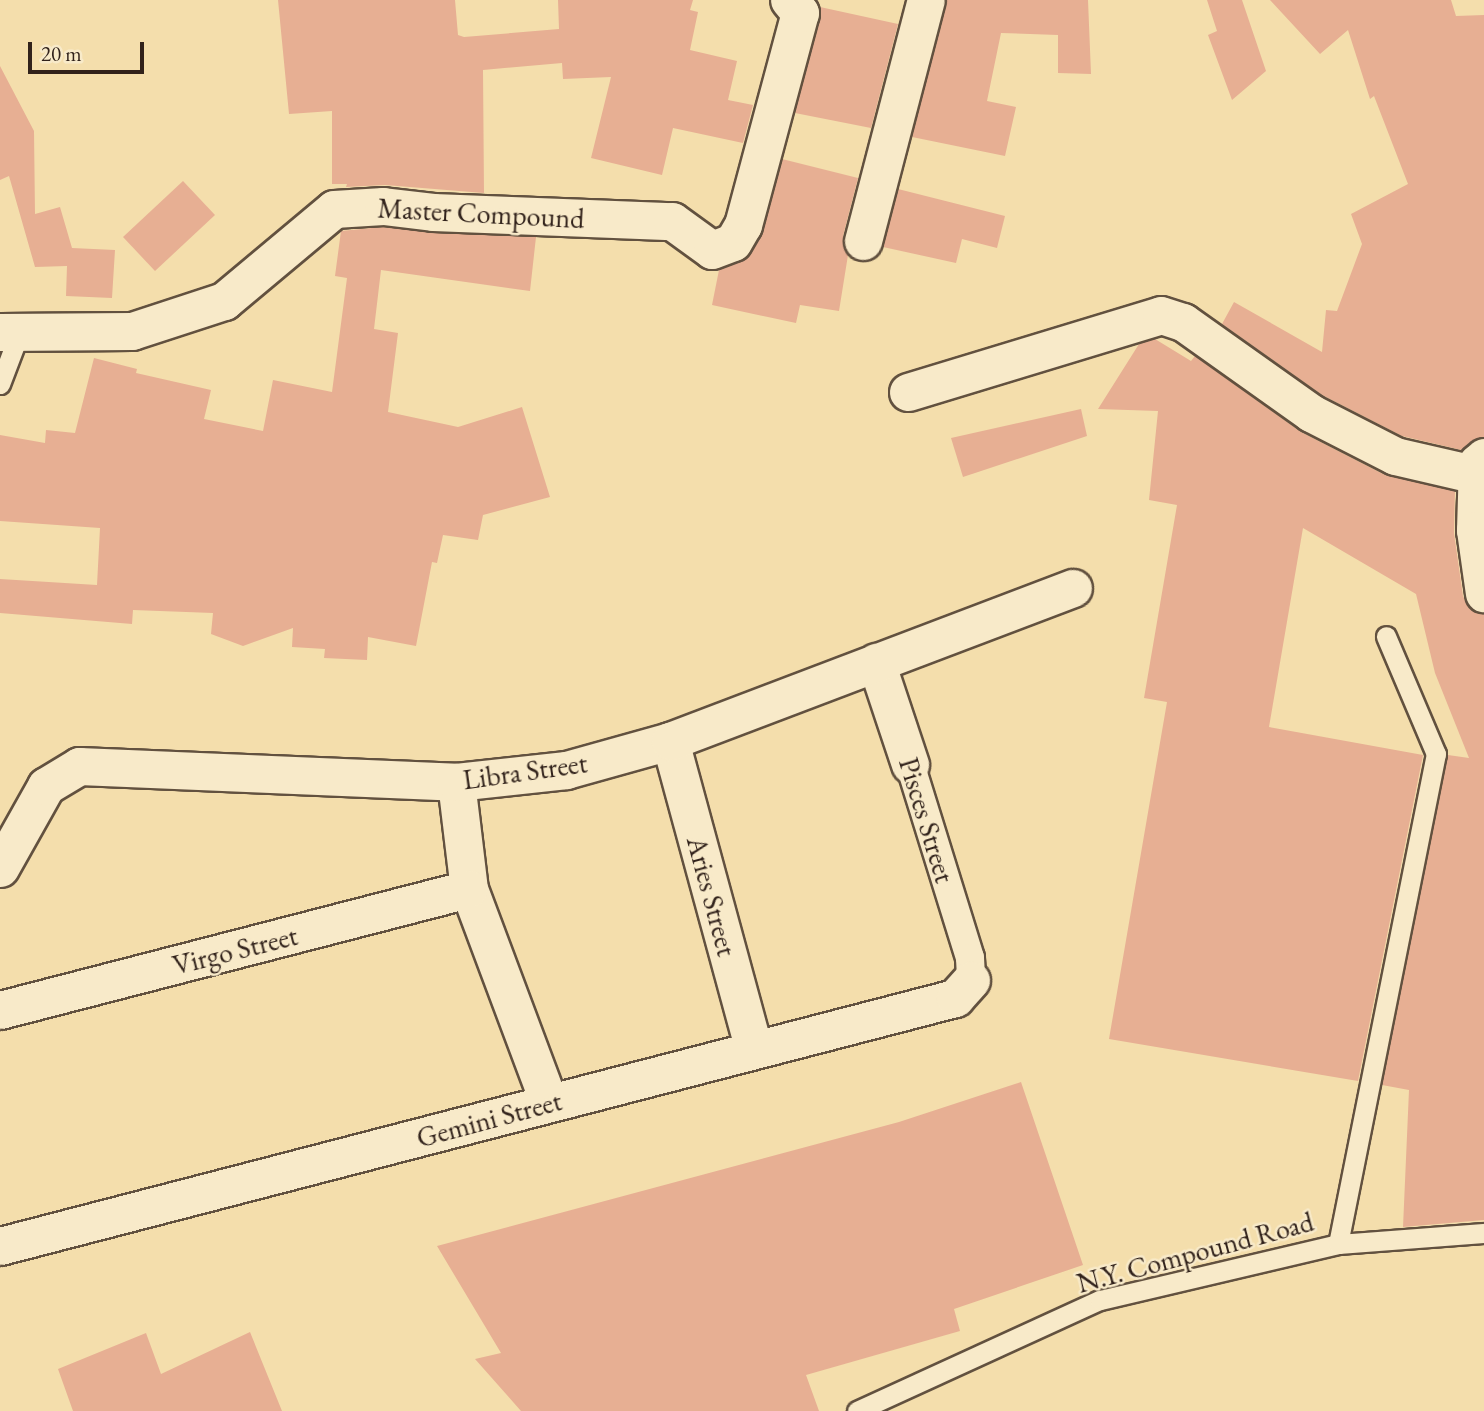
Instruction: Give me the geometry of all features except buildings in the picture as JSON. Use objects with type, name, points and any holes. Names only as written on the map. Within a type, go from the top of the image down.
[{"type":"street","name":"Master Compound","points":[[9,333],[132,331],[224,301],[334,209],[383,206],[433,212],[672,221],[712,250],[733,242],[743,225],[800,13],[789,0]]},
{"type":"street","points":[[863,241],[926,0]]},
{"type":"street","points":[[908,392],[1161,316],[1184,321],[1311,413],[1395,456],[1480,466],[1484,593]]},
{"type":"street","name":"Libra Street","points":[[0,868],[46,786],[79,766],[456,782],[566,770],[670,741],[1073,588]]},
{"type":"street","name":"Pisces Street","points":[[876,663],[970,958],[971,980]]},
{"type":"street","name":"Aries Street","points":[[670,741],[754,1050]]},
{"type":"street","points":[[456,782],[469,890],[549,1103]]},
{"type":"street","name":"Virgo Street","points":[[0,1010],[469,890]]},
{"type":"street","name":"Gemini Street","points":[[0,1247],[955,998],[971,980]]},
{"type":"lane","points":[[0,383],[9,333]]},
{"type":"lane","points":[[1338,1244],[1436,754],[1386,636]]},
{"type":"lane","name":"N.Y. Compound Road","points":[[857,1411],[1100,1300],[1338,1244],[1484,1233]]}]
